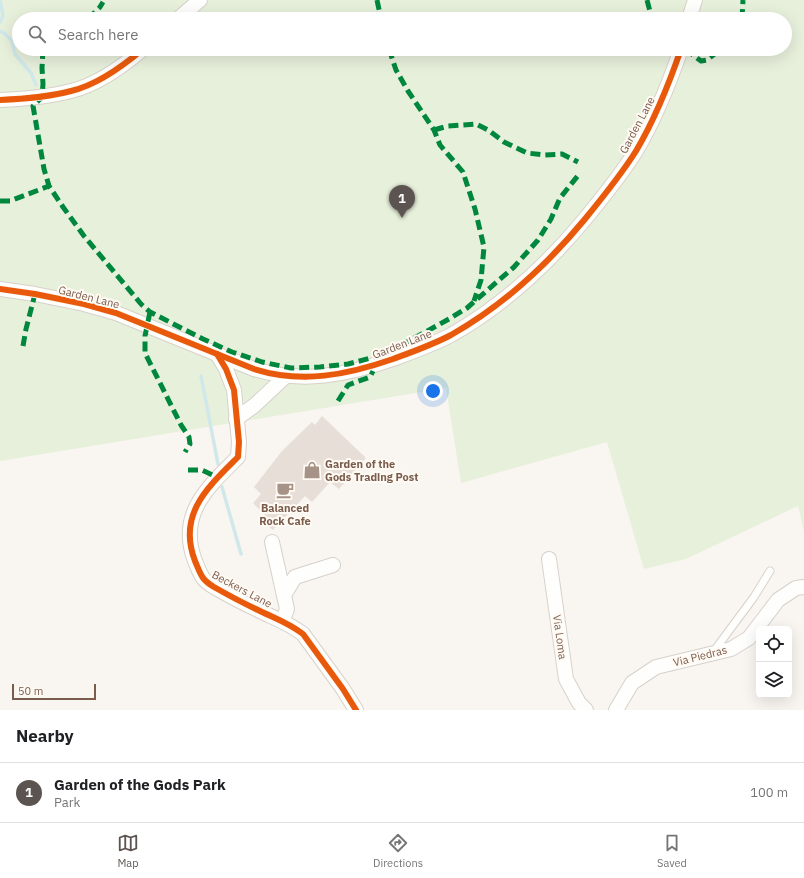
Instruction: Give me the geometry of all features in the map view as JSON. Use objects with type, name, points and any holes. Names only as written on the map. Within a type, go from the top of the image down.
[{"type":"street","points":[[186,12],[200,0]]},
{"type":"street","points":[[692,12],[695,0]]},
{"type":"street","points":[[0,100],[42,97],[72,91],[112,72],[135,56]]},
{"type":"street","name":"Garden Lane","points":[[0,289],[35,294],[84,304],[116,313],[268,374],[286,376],[336,375],[382,363],[433,344],[483,315],[505,299],[547,262],[607,193],[636,151],[666,89],[678,56]]},
{"type":"street","name":"Beckers Lane","points":[[218,354],[233,385],[236,401],[236,419],[239,442],[238,457],[217,476],[194,509],[190,519],[192,554],[202,578],[214,587],[258,610],[283,620],[303,634],[343,689],[356,710]]},
{"type":"street","points":[[236,419],[255,405],[286,376]]},
{"type":"street","points":[[272,542],[287,609],[283,620]]},
{"type":"street","name":"Via Loma","points":[[549,559],[566,679],[579,703],[586,710]]},
{"type":"street","points":[[284,595],[294,578],[333,565]]},
{"type":"street","name":"Via Piedras","points":[[616,710],[632,683],[656,667],[731,649],[749,638],[778,600],[796,588],[804,587]]},
{"type":"lane","points":[[713,653],[754,597],[770,571]]},
{"type":"green space","points":[[0,0],[804,0],[804,531],[798,506],[686,559],[644,569],[607,442],[461,483],[446,388],[0,461]]},
{"type":"building","name":"Garden of the Gods Trading Post","points":[[322,416],[366,458],[339,489],[330,482],[312,502],[305,496],[273,530],[265,524],[269,519],[253,503],[261,494],[254,487],[282,451],[312,422],[315,425]]},
{"type":"waterway","points":[[0,0],[3,16],[0,22]]},
{"type":"waterway","points":[[0,31],[12,41]]},
{"type":"waterway","points":[[17,56],[31,73],[36,85]]},
{"type":"waterway","points":[[201,376],[218,464]]},
{"type":"waterway","points":[[222,487],[241,554]]},
{"type":"marked path","points":[[377,0],[380,12]]},
{"type":"marked path","points":[[647,0],[650,12]]},
{"type":"marked path","points":[[742,12],[743,0]]},
{"type":"marked path","points":[[95,12],[103,2]]},
{"type":"marked path","points":[[43,56],[42,97],[33,106],[44,169],[49,186],[63,207],[84,236],[141,304],[150,312],[232,352],[262,362],[291,368],[348,364],[371,358],[398,347],[449,319],[467,308],[514,267],[538,240],[551,219],[560,198],[580,173]]},
{"type":"marked path","points":[[391,56],[396,70],[434,130],[440,145],[463,172],[475,209],[484,247],[481,280],[474,301]]},
{"type":"marked path","points":[[694,56],[701,61],[707,60],[712,56]]},
{"type":"marked path","points":[[434,130],[448,126],[476,124],[488,130],[504,142],[527,153],[545,155],[562,154],[578,162]]},
{"type":"marked path","points":[[0,201],[10,201],[49,186]]},
{"type":"marked path","points":[[23,346],[35,294]]},
{"type":"marked path","points":[[150,312],[145,336],[145,353],[181,425],[189,437],[190,444],[185,452]]},
{"type":"marked path","points":[[338,401],[348,385],[370,377],[373,371]]},
{"type":"marked path","points":[[188,470],[202,470],[217,477]]},
{"type":"cycle path","points":[[0,100],[45,96],[81,88],[100,80],[134,56]]},
{"type":"cycle path","points":[[0,289],[35,294],[84,304],[116,313],[254,369],[272,374],[307,377],[324,376],[376,365],[422,348],[451,335],[489,311],[540,268],[585,219],[636,151],[661,101],[679,56]]},
{"type":"cycle path","points":[[217,354],[226,369],[234,390],[239,442],[238,457],[206,491],[198,503],[193,515],[190,529],[190,544],[195,561],[206,582],[241,602],[287,624],[303,634],[343,689],[356,710]]},
{"type":"place","name":"Garden of the Gods Park","points":[[402,218]]},
{"type":"place","name":"Garden of the Gods Trading Post","points":[[312,470]]},
{"type":"place","name":"Balanced Rock Cafe","points":[[285,490]]}]
